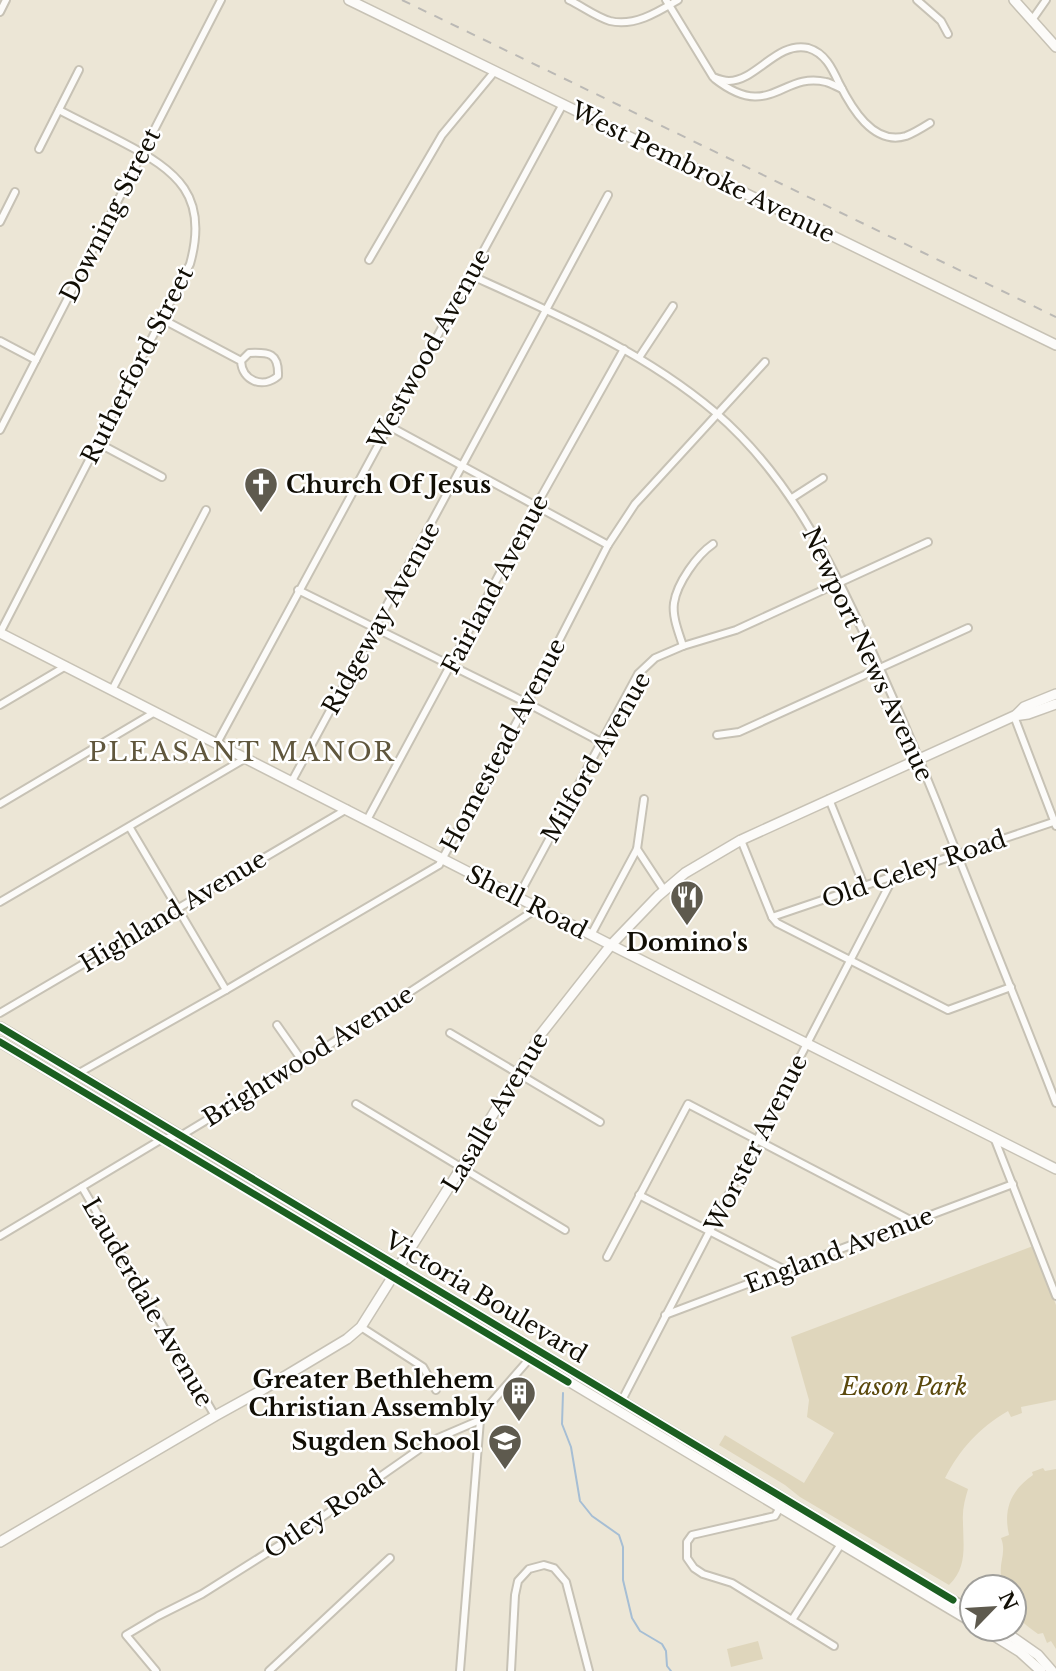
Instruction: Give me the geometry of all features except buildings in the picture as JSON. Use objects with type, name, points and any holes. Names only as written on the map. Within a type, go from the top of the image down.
[{"type":"main road","name":"West Pembroke Avenue","points":[[349,0],[1056,345]]},
{"type":"main road","points":[[1014,0],[1056,47]]},
{"type":"main road","name":"Shell Road","points":[[0,633],[1056,1169]]},
{"type":"main road","name":"Lasalle Avenue","points":[[1014,716],[1024,707],[1056,694]]},
{"type":"main road","name":"Lasalle Avenue","points":[[0,1542],[262,1390],[347,1339],[361,1327],[558,1011],[611,945],[664,890],[694,867],[741,839],[1014,716],[1056,704]]},
{"type":"main road","name":"Victoria Boulevard","points":[[0,1027],[537,1349],[619,1406]]},
{"type":"main road","name":"Victoria Boulevard","points":[[0,1042],[529,1360],[619,1406],[958,1604]]},
{"type":"main road","name":"Victoria Boulevard","points":[[782,1503],[841,1544],[958,1614]]},
{"type":"main road","points":[[1006,1643],[1041,1671]]},
{"type":"main road","points":[[1021,1643],[1038,1655],[1052,1671]]},
{"type":"street","points":[[0,12],[6,0]]},
{"type":"street","name":"Downing Street","points":[[0,430],[221,0]]},
{"type":"street","points":[[569,0],[609,21],[626,22],[644,18],[667,3],[678,0]]},
{"type":"street","points":[[917,0],[941,21],[948,34]]},
{"type":"street","points":[[1032,20],[1046,0]]},
{"type":"street","points":[[667,3],[713,78],[729,90],[752,97],[778,93],[813,82],[826,82],[842,89]]},
{"type":"street","points":[[713,78],[731,81],[774,57],[803,47],[816,51],[829,63],[862,121],[877,133],[889,137],[904,137],[930,123]]},
{"type":"street","points":[[39,149],[79,70]]},
{"type":"street","points":[[369,260],[442,135],[495,71]]},
{"type":"street","name":"Westwood Avenue","points":[[217,743],[563,104]]},
{"type":"street","name":"Rutherford Street","points":[[0,633],[190,264],[195,246],[197,226],[193,202],[181,183],[164,166],[59,110]]},
{"type":"street","points":[[0,222],[15,192]]},
{"type":"street","name":"Ridgeway Avenue","points":[[292,781],[608,195]]},
{"type":"street","name":"Newport News Avenue","points":[[470,275],[547,309],[640,356],[717,413],[775,473],[840,582],[920,757],[1056,1103]]},
{"type":"street","points":[[640,356],[673,306]]},
{"type":"street","points":[[162,319],[241,361]]},
{"type":"street","points":[[0,341],[36,360]]},
{"type":"street","name":"Fairland Avenue","points":[[367,820],[624,349]]},
{"type":"street","points":[[264,352],[273,356],[277,362],[278,376],[270,383],[260,383],[248,378],[242,369],[241,361],[249,353],[264,352]]},
{"type":"street","name":"Homestead Avenue","points":[[79,1073],[432,870],[443,859],[608,545],[635,504],[765,362]]},
{"type":"street","points":[[387,425],[608,545]]},
{"type":"street","points":[[98,443],[162,477]]},
{"type":"street","points":[[792,498],[823,478]]},
{"type":"street","points":[[112,690],[206,510]]},
{"type":"street","name":"Milford Avenue","points":[[518,897],[638,674],[655,658],[683,646],[736,630],[928,542]]},
{"type":"street","points":[[683,646],[675,616],[676,595],[696,558],[713,544]]},
{"type":"street","points":[[298,590],[601,742]]},
{"type":"street","points":[[717,735],[740,733],[968,628]]},
{"type":"street","points":[[0,705],[66,666]]},
{"type":"street","points":[[0,804],[156,712]]},
{"type":"street","points":[[1014,716],[1055,823]]},
{"type":"street","points":[[0,902],[247,758]]},
{"type":"street","points":[[591,935],[637,849],[644,799]]},
{"type":"street","points":[[830,799],[864,886]]},
{"type":"street","name":"Highland Avenue","points":[[0,1013],[347,809]]},
{"type":"street","name":"Old Celey Road","points":[[772,917],[1055,823]]},
{"type":"street","points":[[130,828],[226,990]]},
{"type":"street","points":[[741,839],[772,917],[777,923],[948,1010],[1011,987]]},
{"type":"street","points":[[637,849],[664,890]]},
{"type":"street","name":"Worster Avenue","points":[[619,1406],[894,876]]},
{"type":"street","name":"Brightwood Avenue","points":[[0,1236],[162,1139],[182,1135],[303,1062],[538,908]]},
{"type":"street","points":[[277,1025],[303,1062]]},
{"type":"street","points":[[450,1033],[600,1122]]},
{"type":"street","points":[[356,1104],[565,1230]]},
{"type":"street","points":[[607,1257],[688,1104],[914,1222]]},
{"type":"street","points":[[995,1140],[1056,1296]]},
{"type":"street","name":"England Avenue","points":[[665,1315],[1013,1184]]},
{"type":"street","name":"Lauderdale Avenue","points":[[82,1187],[215,1416]]},
{"type":"street","points":[[639,1195],[785,1270]]},
{"type":"street","points":[[361,1327],[423,1367],[436,1390]]},
{"type":"street","points":[[460,1671],[477,1430],[484,1411],[537,1349]]},
{"type":"street","name":"Otley Road","points":[[156,1671],[125,1635],[202,1594],[305,1530],[431,1441],[480,1420]]},
{"type":"street","points":[[782,1503],[775,1516],[692,1535],[685,1550],[694,1568],[703,1574],[732,1583],[834,1646]]},
{"type":"street","points":[[792,1620],[841,1544]]},
{"type":"street","points":[[269,1671],[390,1558]]},
{"type":"street","points":[[511,1671],[516,1589],[522,1574],[539,1566],[554,1568],[566,1582],[589,1671]]},
{"type":"green space","name":"Eason Park","points":[[1033,1246],[1056,1305],[1056,1400],[1021,1407],[1022,1413],[1011,1417],[1008,1411],[971,1440],[951,1467],[945,1478],[968,1489],[963,1513],[962,1563],[949,1585],[800,1497],[719,1445],[725,1435],[804,1483],[834,1433],[807,1417],[809,1400],[791,1337]]},
{"type":"green space","points":[[1043,1468],[1045,1471],[1056,1469],[1056,1649],[1051,1641],[1047,1643],[1043,1633],[1038,1634],[1028,1626],[1028,1573],[1001,1572],[1001,1538],[1009,1535],[1007,1517],[1010,1501],[1019,1487],[1033,1475],[1032,1472]]},
{"type":"green space","points":[[758,1641],[763,1659],[731,1667],[727,1649]]},
{"type":"waterway","points":[[563,1393],[562,1424],[571,1447],[580,1501],[592,1516],[619,1535],[623,1547],[623,1580],[632,1618],[640,1631],[662,1644],[666,1651],[667,1666],[671,1671]]},
{"type":"railway","points":[[402,0],[1056,317]]},
{"type":"cycle path","points":[[0,1027],[953,1600]]},
{"type":"cycle path","points":[[0,1042],[568,1382]]},
{"type":"place","name":"Church Of Jesus","points":[[261,514]]},
{"type":"place","name":"Domino's","points":[[687,927]]},
{"type":"place","name":"Greater Bethlehem Christian Assembly","points":[[519,1423]]},
{"type":"place","name":"Sugden School","points":[[505,1471]]},
{"type":"district","name":"PLEASANT MANOR","points":[[242,752]]}]
